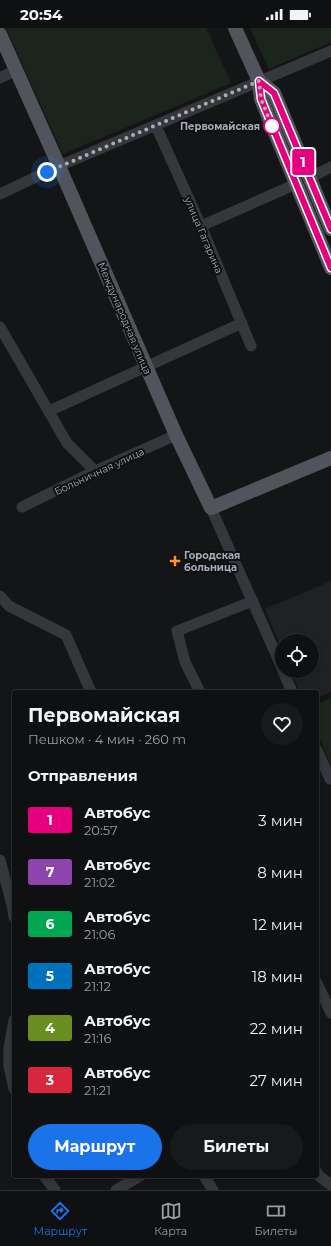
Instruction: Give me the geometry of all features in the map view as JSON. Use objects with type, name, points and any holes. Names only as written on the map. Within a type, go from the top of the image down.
[{"type":"main road","points":[[235,28],[274,93],[331,229]]},
{"type":"main road","name":"Международная улица","points":[[0,34],[176,435],[211,508]]},
{"type":"main road","points":[[265,78],[261,99],[331,268]]},
{"type":"main road","points":[[211,508],[331,458]]},
{"type":"street","points":[[0,194],[59,166],[331,51]]},
{"type":"street","points":[[0,78],[16,70]]},
{"type":"street","name":"улица Гагарина","points":[[156,126],[201,226],[252,346]]},
{"type":"street","points":[[309,178],[331,167]]},
{"type":"street","points":[[201,226],[296,184]]},
{"type":"street","points":[[49,411],[242,323]]},
{"type":"street","points":[[0,327],[67,443],[95,471]]},
{"type":"street","name":"Больничная улица","points":[[22,507],[95,471],[176,435]]},
{"type":"street","name":"Международная улица","points":[[211,508],[275,652]]},
{"type":"street","points":[[0,596],[9,606],[66,635],[89,690]]},
{"type":"street","points":[[199,690],[185,662],[177,631],[253,601]]},
{"type":"street","name":"Международная улица","points":[[286,678],[291,690]]},
{"type":"street","points":[[319,754],[330,779]]},
{"type":"street","points":[[0,860],[12,905]]},
{"type":"street","points":[[319,987],[331,1012]]},
{"type":"street","points":[[12,1031],[9,1048],[12,1078]]},
{"type":"street","points":[[319,1176],[331,1185]]},
{"type":"street","points":[[46,1178],[55,1190]]},
{"type":"street","points":[[116,1190],[137,1178]]},
{"type":"street","points":[[205,1178],[213,1190]]},
{"type":"shaded area","points":[[6,28],[206,28],[231,83],[63,154]]},
{"type":"shaded area","points":[[250,28],[331,28],[331,42],[269,69]]},
{"type":"shaded area","points":[[331,581],[331,692],[319,697],[319,690],[299,690],[294,678],[319,678],[319,634],[275,634],[265,609]]},
{"type":"shaded area","points":[[331,698],[330,763],[319,738],[319,703]]},
{"type":"bus line","name":"1","points":[[331,229],[274,93],[259,81],[261,99],[331,268]]},
{"type":"place","name":"Первомайская","points":[[272,126]]},
{"type":"place","name":"Городская больница","points":[[175,561]]},
{"type":"route","points":[[47,172],[259,81],[261,99],[272,126]]}]
